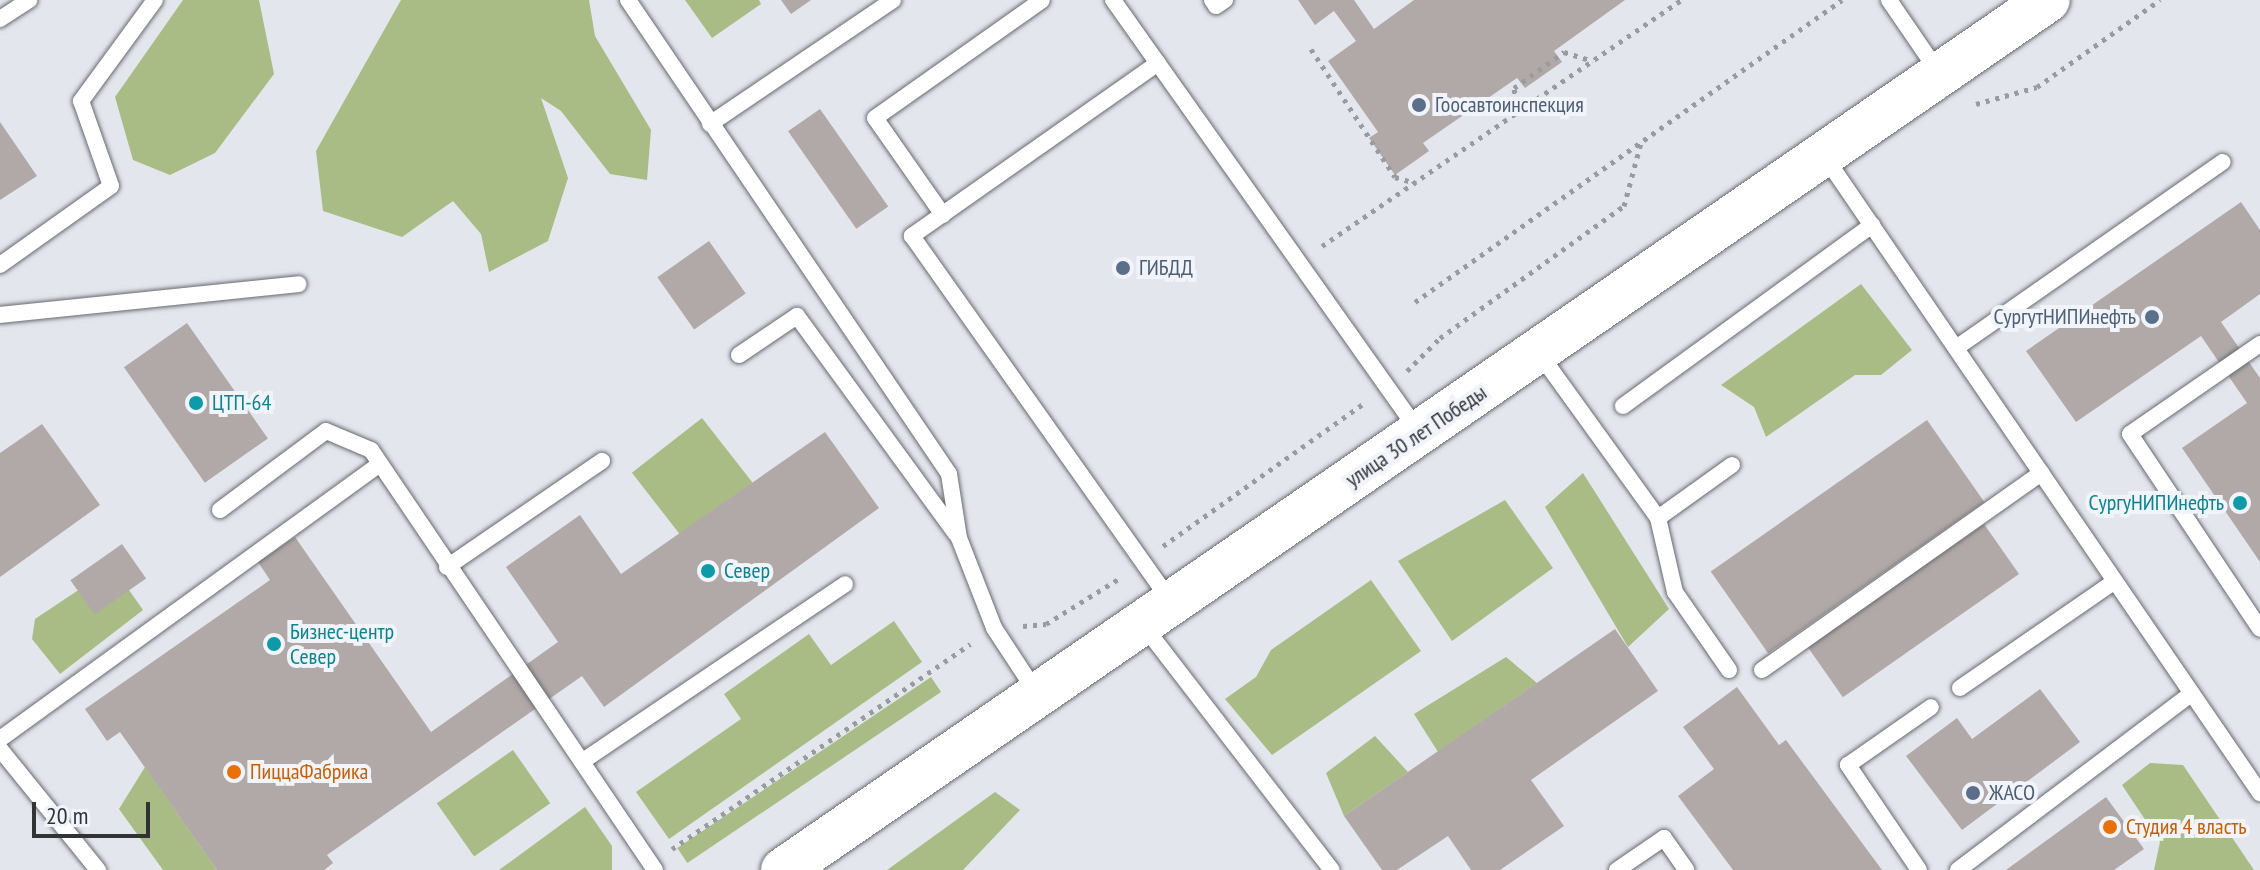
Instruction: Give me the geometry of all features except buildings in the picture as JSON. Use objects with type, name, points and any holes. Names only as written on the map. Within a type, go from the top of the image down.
[{"type":"main road","name":"улица 30 лет Победы","points":[[800,865],[1157,613],[2048,0]]},
{"type":"lane","points":[[0,19],[29,0]]},
{"type":"lane","points":[[0,265],[111,186],[81,101],[155,0]]},
{"type":"lane","points":[[628,0],[949,474],[959,538],[994,628],[1038,696]]},
{"type":"lane","points":[[710,124],[893,0]]},
{"type":"lane","points":[[943,215],[875,118],[1042,0]]},
{"type":"lane","points":[[1113,0],[1419,433]]},
{"type":"lane","points":[[1212,0],[1216,6],[1225,0]]},
{"type":"lane","points":[[1889,0],[1939,74]]},
{"type":"lane","points":[[1158,63],[912,236],[1142,561],[1157,613],[1332,870]]},
{"type":"lane","points":[[1824,155],[2260,793]]},
{"type":"lane","points":[[1956,348],[2223,162]]},
{"type":"lane","points":[[1623,406],[1872,225]]},
{"type":"lane","points":[[0,315],[298,284]]},
{"type":"lane","points":[[739,355],[797,316],[959,538]]},
{"type":"lane","points":[[2260,344],[2130,434],[2260,629]]},
{"type":"lane","points":[[1538,352],[1658,518],[1675,592],[1729,670]]},
{"type":"lane","points":[[220,510],[326,431],[371,450],[447,567],[653,867]]},
{"type":"lane","points":[[447,567],[602,461]]},
{"type":"lane","points":[[0,739],[380,464]]},
{"type":"lane","points":[[1658,518],[1732,465]]},
{"type":"lane","points":[[1762,670],[2041,473]]},
{"type":"lane","points":[[1960,688],[2115,581]]},
{"type":"lane","points":[[583,761],[845,584]]},
{"type":"lane","points":[[1958,870],[2192,693]]},
{"type":"lane","points":[[1919,870],[1848,765],[1931,707]]},
{"type":"lane","points":[[0,749],[98,870]]},
{"type":"lane","points":[[1617,870],[1664,838],[1686,870]]},
{"type":"path","points":[[1298,262],[1417,184],[1681,0]]},
{"type":"path","points":[[1415,302],[1842,0]]},
{"type":"path","points":[[1311,49],[1395,177],[1417,184]]},
{"type":"path","points":[[1518,113],[1514,88],[1537,67],[1564,52],[1593,61]]},
{"type":"path","points":[[653,867],[994,628],[1046,624],[1142,561],[1387,387],[1440,338],[1624,206],[1642,139]]},
{"type":"green space","points":[[183,0],[259,0],[274,74],[215,153],[170,175],[133,160],[115,97]]},
{"type":"green space","points":[[401,0],[589,0],[595,36],[651,130],[647,180],[610,174],[561,111],[541,98],[568,178],[548,241],[489,272],[481,234],[453,201],[402,237],[323,211],[316,151]]},
{"type":"green space","points":[[685,0],[759,0],[761,4],[712,38]]},
{"type":"green space","points":[[1861,284],[1912,350],[1881,375],[1855,375],[1766,437],[1754,407],[1721,385]]},
{"type":"green space","points":[[702,418],[752,483],[682,537],[632,473]]},
{"type":"green space","points":[[1583,473],[1669,609],[1628,647],[1545,507]]},
{"type":"green space","points":[[1505,500],[1553,568],[1452,641],[1398,561]]},
{"type":"green space","points":[[1371,580],[1421,651],[1272,755],[1225,699],[1256,677],[1271,650]]},
{"type":"green space","points":[[129,590],[143,610],[60,674],[32,639],[35,619],[77,591]]},
{"type":"green space","points":[[894,621],[922,662],[669,839],[636,792],[741,719],[724,694],[809,634],[831,665]]},
{"type":"green space","points":[[1506,657],[1537,683],[1438,752],[1414,714]]},
{"type":"green space","points":[[931,677],[941,692],[687,863],[677,848]]},
{"type":"green space","points":[[1375,736],[1408,772],[1344,816],[1326,773]]},
{"type":"green space","points":[[513,750],[550,803],[474,857],[437,803]]},
{"type":"green space","points":[[2150,763],[2183,765],[2254,870],[2154,870],[2160,842],[2122,785]]},
{"type":"green space","points":[[145,767],[217,870],[163,870],[119,809]]},
{"type":"green space","points":[[995,792],[1020,810],[963,870],[887,870]]},
{"type":"green space","points":[[585,807],[612,846],[612,870],[499,870]]},
{"type":"place","name":"Гоосавтоинспекция","points":[[1419,105]]},
{"type":"place","name":"ГИБДД","points":[[1123,268]]},
{"type":"place","name":"СургутНИПИнефть","points":[[2152,317]]},
{"type":"place","name":"ЦТП-64","points":[[196,403]]},
{"type":"place","name":"СургуНИПИнефть","points":[[2240,503]]},
{"type":"place","name":"Север","points":[[708,571]]},
{"type":"place","name":"Бизнес-центр Север","points":[[274,644]]},
{"type":"place","name":"ПиццаФабрика","points":[[234,772]]},
{"type":"place","name":"ЖАСО","points":[[1973,793]]},
{"type":"place","name":"Студия 4 власть","points":[[2110,827]]}]
